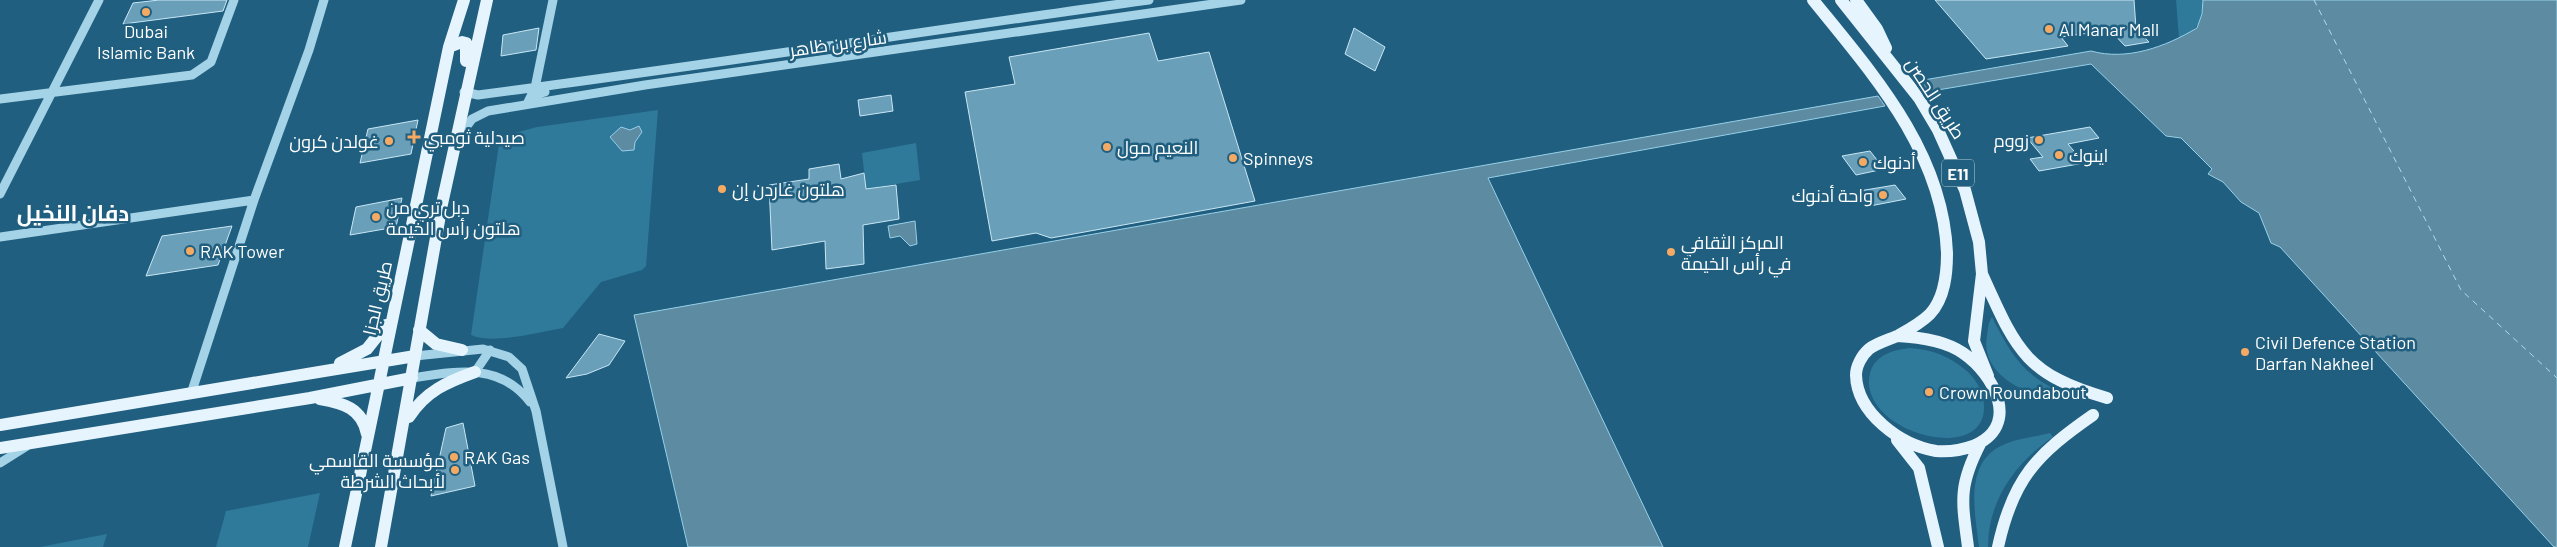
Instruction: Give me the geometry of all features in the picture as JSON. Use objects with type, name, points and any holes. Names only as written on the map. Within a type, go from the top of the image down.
[{"type":"main road","name":"طريق الجزا","points":[[345,547],[392,314],[414,222],[448,47],[464,0]]},
{"type":"main road","points":[[381,547],[404,426],[419,330],[465,86],[487,0]]},
{"type":"main road","name":"E11","points":[[1813,0],[1892,103],[1915,141],[1943,208],[1948,247],[1944,292],[1934,310],[1918,325],[1897,336]]},
{"type":"main road","name":"طريق الحصن","points":[[1841,0],[1919,98],[1954,160],[1974,218],[1982,274],[1974,342],[1988,376]]},
{"type":"main road","points":[[1856,0],[1882,38],[1891,62]]},
{"type":"main road","points":[[448,47],[457,43],[466,43],[465,86]]},
{"type":"main road","points":[[1982,274],[2020,350],[2036,368],[2055,380],[2107,398]]},
{"type":"main road","points":[[316,372],[365,353],[379,338],[392,314]]},
{"type":"main road","points":[[419,330],[436,344],[462,350]]},
{"type":"main road","points":[[1938,547],[1919,468],[1890,432],[1862,405],[1855,384],[1856,366],[1864,352],[1878,341],[1897,336],[1919,336],[1941,342],[1962,353],[1988,376],[2000,399],[2001,413],[1994,432],[1980,444],[1967,469],[1962,497],[1968,547]]},
{"type":"main road","points":[[0,425],[415,356]]},
{"type":"main road","points":[[404,426],[414,406],[430,390],[474,372]]},
{"type":"main road","points":[[0,448],[310,398],[412,378]]},
{"type":"main road","points":[[310,398],[342,402],[350,406],[362,416],[367,438]]},
{"type":"main road","points":[[1998,547],[2003,519],[2016,487],[2036,459],[2061,437],[2093,415]]},
{"type":"main road","points":[[1890,432],[1913,444],[1937,450],[1960,450],[1980,444]]},
{"type":"street","points":[[0,194],[99,0]]},
{"type":"street","points":[[0,99],[179,78],[198,73],[211,62],[234,0]]},
{"type":"street","points":[[191,394],[254,200],[309,50],[324,0]]},
{"type":"street","points":[[535,88],[553,0]]},
{"type":"street","name":"شارع بن ظاهر","points":[[465,86],[478,95],[535,88],[1149,0]]},
{"type":"street","name":"شارع بن ظاهر","points":[[454,144],[472,119],[488,110],[666,82],[1241,0]]},
{"type":"street","points":[[936,44],[990,32],[994,29],[994,22]]},
{"type":"street","points":[[666,82],[667,76],[674,72],[718,66],[737,60]]},
{"type":"street","points":[[527,104],[529,97],[535,94],[603,84],[628,76]]},
{"type":"street","points":[[0,237],[254,200]]},
{"type":"street","points":[[415,356],[462,350],[490,350],[509,357],[522,369],[536,411],[563,547]]},
{"type":"street","points":[[474,372],[490,350]]},
{"type":"street","points":[[412,378],[474,372],[494,375],[510,382],[523,392],[536,411]]},
{"type":"street","points":[[0,463],[34,442]]},
{"type":"shaded area","points":[[2176,0],[2203,0],[2202,14],[2198,24],[2191,32],[2179,38]]},
{"type":"shaded area","points":[[2203,0],[2557,0],[2557,547],[2554,547],[2280,247],[2271,243],[2259,213],[2241,202],[2223,182],[2208,174],[2212,169],[2181,138],[2166,136],[2091,64],[1926,92],[1918,81],[2091,51],[2118,54],[2146,50],[2172,41],[2197,28],[2202,14]]},
{"type":"shaded area","points":[[1878,96],[1885,106],[1488,178],[1663,547],[688,547],[634,315]]},
{"type":"shaded area","points":[[658,110],[646,266],[642,270],[601,282],[563,328],[529,335],[491,339],[471,335],[500,137],[537,127]]},
{"type":"shaded area","points":[[639,126],[642,132],[635,142],[634,150],[622,151],[610,137],[621,127],[630,130]]},
{"type":"shaded area","points":[[916,143],[920,180],[866,189],[862,153]]},
{"type":"shaded area","points":[[915,221],[917,244],[910,246],[900,236],[890,238],[888,226]]},
{"type":"shaded area","points":[[1992,317],[2014,356],[2022,366],[2043,383],[2071,395],[2067,399],[2039,395],[2025,390],[2000,374],[1991,363],[1987,351],[1988,328]]},
{"type":"shaded area","points":[[1909,348],[1926,350],[1941,355],[1955,362],[1968,372],[1977,383],[1983,396],[1984,406],[1979,425],[1965,435],[1945,438],[1922,435],[1900,425],[1882,412],[1871,394],[1870,373],[1872,367],[1885,354]]},
{"type":"shaded area","points":[[2050,433],[2053,437],[2027,458],[2007,484],[1993,514],[1989,530],[1988,547],[1979,547],[1974,504],[1977,475],[1983,462],[1992,452],[2005,444]]},
{"type":"shaded area","points":[[320,493],[308,547],[216,547],[226,511]]},
{"type":"shaded area","points":[[107,534],[103,547],[40,547]]},
{"type":"building","points":[[159,0],[227,0],[223,11],[123,24],[133,3]]},
{"type":"building","name":"Al Manar Mall","points":[[1935,0],[2134,0],[2136,28],[2149,42],[2125,46],[2110,30],[2061,37],[2068,46],[1986,59]]},
{"type":"building","points":[[539,28],[536,50],[501,56],[503,35]]},
{"type":"building","points":[[1354,28],[1385,47],[1375,71],[1345,54]]},
{"type":"building","name":"النعيم مول","points":[[1149,33],[1158,61],[1209,52],[1255,201],[1051,238],[1036,233],[992,241],[965,92],[1015,84],[1009,57]]},
{"type":"building","points":[[891,95],[893,111],[860,116],[858,100]]},
{"type":"building","name":"غولدن كرون","points":[[418,120],[411,154],[360,163],[368,129]]},
{"type":"building","points":[[2090,127],[2099,138],[2068,144],[2084,163],[2039,171],[2030,159],[2043,157],[2027,138]]},
{"type":"building","name":"أدنوك","points":[[1870,151],[1884,169],[1856,175],[1842,156]]},
{"type":"building","points":[[839,164],[841,179],[864,173],[866,189],[896,185],[899,219],[863,225],[864,264],[826,269],[825,241],[772,250],[769,185],[809,179],[809,169]]},
{"type":"building","name":"واحة أدنوك","points":[[1895,185],[1906,199],[1870,206],[1859,191]]},
{"type":"building","name":"دبل تري من هلتون رأس الخيمة","points":[[402,198],[396,227],[350,235],[356,207]]},
{"type":"building","name":"RAK Tower","points":[[232,226],[218,265],[146,276],[162,236]]},
{"type":"building","points":[[599,334],[625,341],[609,365],[587,374],[566,378]]},
{"type":"building","name":"RAK Gas","points":[[463,423],[475,486],[431,496],[446,428]]},
{"type":"ferry route","points":[[2314,0],[2461,290],[2557,378]]},
{"type":"place","name":"Dubai Islamic Bank","points":[[146,12]]},
{"type":"place","name":"Al Manar Mall","points":[[2049,29]]},
{"type":"place","name":"صيدلية ثومبي","points":[[414,137]]},
{"type":"place","name":"زووم","points":[[2039,140]]},
{"type":"place","name":"غولدن كرون","points":[[389,141]]},
{"type":"place","name":"النعيم مول","points":[[1107,147]]},
{"type":"place","name":"اينوك","points":[[2059,155]]},
{"type":"place","name":"Spinneys","points":[[1233,158]]},
{"type":"place","name":"أدنوك","points":[[1863,162]]},
{"type":"place","name":"هلتون غاردن إن","points":[[722,189]]},
{"type":"place","name":"واحة أدنوك","points":[[1883,195]]},
{"type":"place","name":"دبل تري من هلتون رأس الخيمة","points":[[376,217]]},
{"type":"place","name":"RAK Tower","points":[[190,251]]},
{"type":"place","name":"المركز الثقافي في رأس الخيمة","points":[[1671,252]]},
{"type":"place","name":"Civil Defence Station Darfan Nakheel","points":[[2245,352]]},
{"type":"place","name":"Crown Roundabout","points":[[1929,392]]},
{"type":"place","name":"RAK Gas","points":[[454,457]]},
{"type":"place","name":"مؤسسة القاسمي لأبحاث الشرطة","points":[[455,470]]},
{"type":"district","name":"دفان النخيل","points":[[73,212]]}]
